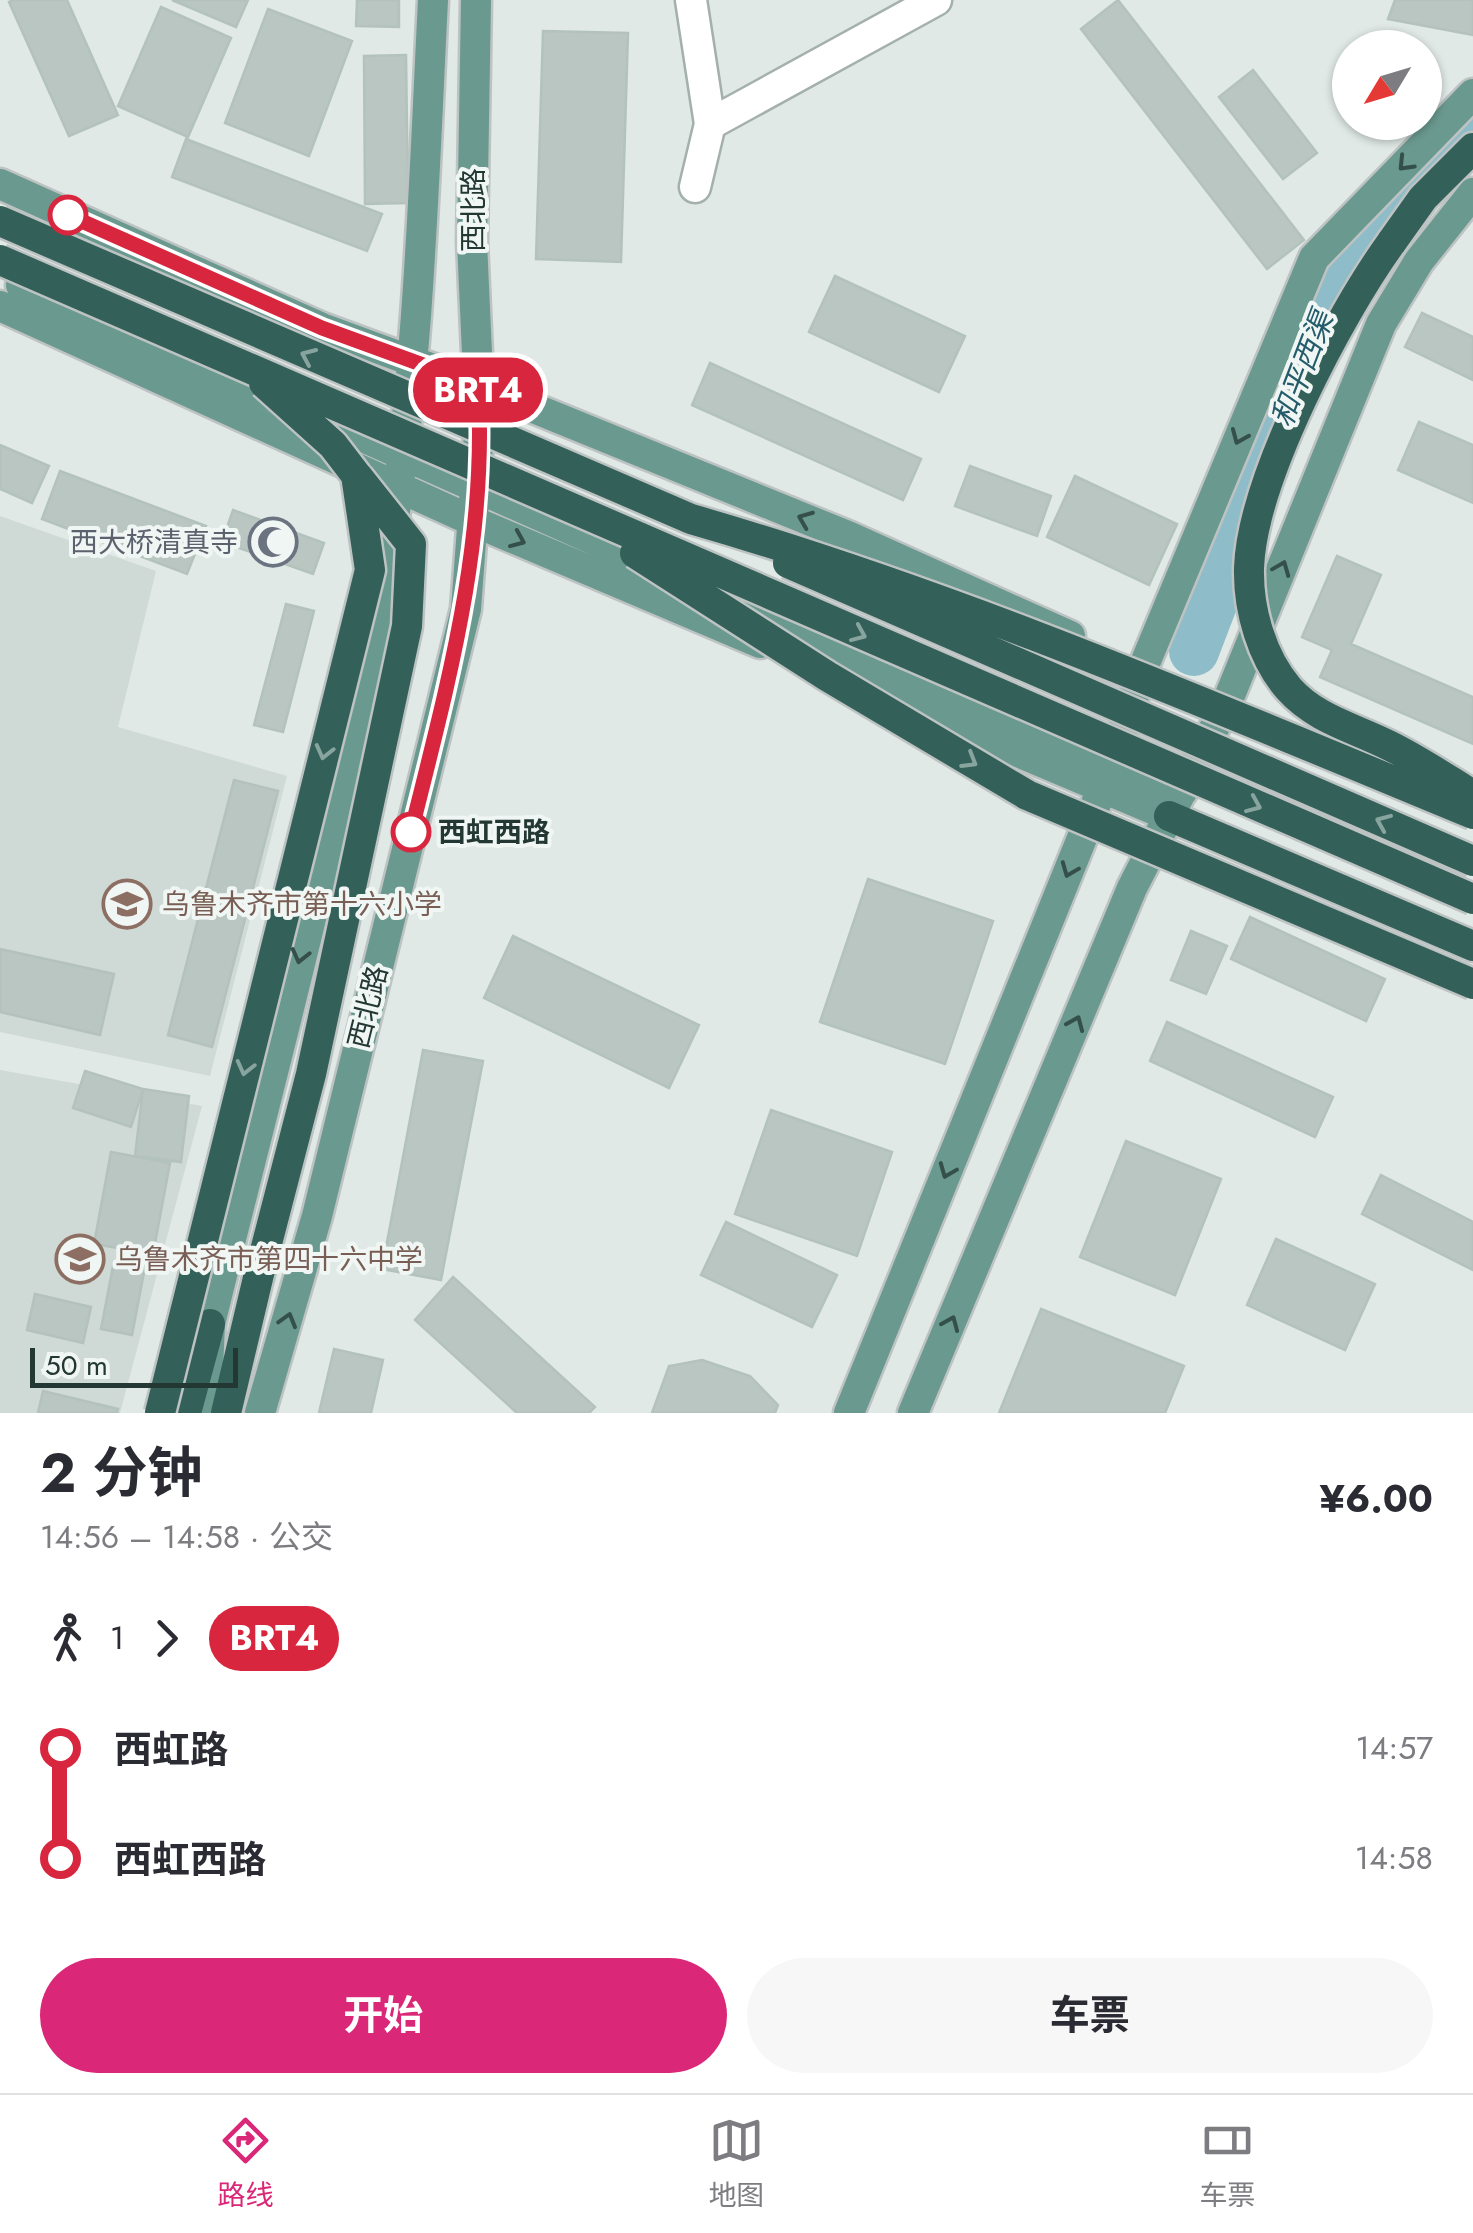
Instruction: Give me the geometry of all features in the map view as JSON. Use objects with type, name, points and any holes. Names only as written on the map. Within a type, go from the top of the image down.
[{"type":"highway","points":[[1473,148],[1423,198],[1335,327],[1272,474],[1253,538],[1250,594],[1269,660],[1288,688],[1316,714],[1390,746],[1473,795]]},
{"type":"highway","points":[[0,221],[692,518],[848,592],[1473,861]]},
{"type":"highway","points":[[0,260],[207,346],[560,505],[1473,900]]},
{"type":"highway","points":[[207,346],[285,400],[356,475],[411,544],[408,626],[311,1074],[226,1413]]},
{"type":"highway","points":[[160,1413],[370,570],[356,475]]},
{"type":"highway","points":[[560,505],[827,676],[1027,795],[1473,984]]},
{"type":"highway","points":[[692,518],[809,552],[1200,700],[1473,810]]},
{"type":"highway","points":[[1176,804],[1296,872],[1473,946]]},
{"type":"highway","points":[[186,1413],[210,1324]]},
{"type":"main road","name":"西北路","points":[[206,1413],[210,1324],[343,782],[399,470],[420,247],[433,0]]},
{"type":"main road","name":"西北路","points":[[260,1413],[317,1216],[466,609],[480,420],[472,242],[476,0]]},
{"type":"main road","points":[[849,1413],[1107,776],[1135,701],[1142,668],[1314,258],[1473,94]]},
{"type":"main road","points":[[0,184],[322,328],[480,420],[1135,701],[1220,719],[1473,810]]},
{"type":"main road","points":[[913,1413],[1132,888],[1220,719],[1380,324],[1419,261],[1473,193]]},
{"type":"main road","points":[[0,276],[399,470],[475,522],[1176,804]]},
{"type":"main road","points":[[0,306],[399,470],[476,487],[1107,776],[1154,851],[1473,1000]]},
{"type":"main road","points":[[407,377],[478,385],[850,537],[1142,668],[1220,719]]},
{"type":"street","points":[[691,0],[710,124],[695,187]]},
{"type":"street","points":[[710,124],[936,0]]},
{"type":"shaded area","name":"乌鲁木齐市第十六小学","points":[[0,516],[156,571],[118,727],[287,776],[210,1076],[0,1032]]},
{"type":"shaded area","name":"乌鲁木齐市第四十六中学","points":[[0,1070],[202,1106],[120,1413],[0,1413]]},
{"type":"building","points":[[67,0],[118,115],[69,136],[9,2]]},
{"type":"building","points":[[172,0],[248,0],[236,27]]},
{"type":"building","points":[[357,0],[399,0],[399,27],[356,26]]},
{"type":"building","points":[[1118,0],[1304,240],[1267,269],[1081,29]]},
{"type":"building","points":[[1395,0],[1473,0],[1473,35],[1388,19]]},
{"type":"building","points":[[161,7],[231,38],[188,137],[118,106]]},
{"type":"building","points":[[268,9],[352,41],[309,156],[225,123]]},
{"type":"building","points":[[543,31],[628,33],[621,262],[536,259]]},
{"type":"building","points":[[406,55],[408,203],[365,204],[364,56]]},
{"type":"building","points":[[1253,70],[1317,153],[1283,179],[1219,97]]},
{"type":"building","points":[[186,139],[382,214],[367,251],[172,177]]},
{"type":"building","points":[[835,276],[965,336],[939,392],[809,332]]},
{"type":"building","points":[[1422,313],[1473,337],[1473,380],[1405,347]]},
{"type":"building","points":[[710,363],[921,459],[903,500],[692,405]]},
{"type":"building","points":[[1419,422],[1473,445],[1473,503],[1398,470]]},
{"type":"building","points":[[0,445],[49,466],[32,503],[0,489]]},
{"type":"building","points":[[970,466],[1051,496],[1037,536],[955,506]]},
{"type":"building","points":[[60,471],[206,526],[187,574],[42,519]]},
{"type":"building","points":[[1075,476],[1177,524],[1149,585],[1047,537]]},
{"type":"building","name":"西大桥清真寺","points":[[233,510],[324,543],[313,574],[222,542]]},
{"type":"building","points":[[1337,556],[1381,575],[1351,644],[1473,697],[1473,744],[1320,677],[1332,650],[1302,637]]},
{"type":"building","points":[[286,604],[314,611],[283,732],[254,725]]},
{"type":"building","points":[[234,780],[278,791],[212,1047],[168,1035]]},
{"type":"building","points":[[868,879],[993,921],[945,1064],[820,1022]]},
{"type":"building","points":[[1250,917],[1385,979],[1366,1021],[1231,959]]},
{"type":"building","points":[[1191,931],[1227,946],[1206,994],[1171,980]]},
{"type":"building","points":[[513,936],[699,1025],[669,1088],[484,998]]},
{"type":"building","points":[[0,949],[114,974],[100,1035],[0,1012]]},
{"type":"building","points":[[1167,1022],[1333,1097],[1315,1137],[1150,1061]]},
{"type":"building","points":[[423,1050],[483,1061],[441,1280],[382,1269]]},
{"type":"building","points":[[85,1071],[143,1089],[131,1127],[73,1108]]},
{"type":"building","points":[[143,1089],[189,1096],[181,1162],[135,1156]]},
{"type":"building","points":[[771,1110],[892,1152],[857,1256],[735,1214]]},
{"type":"building","points":[[1126,1141],[1221,1179],[1175,1295],[1080,1257]]},
{"type":"building","points":[[111,1152],[170,1163],[153,1254],[94,1244]]},
{"type":"building","points":[[1381,1175],[1473,1222],[1473,1270],[1362,1214]]},
{"type":"building","points":[[726,1222],[837,1275],[812,1327],[701,1275]]},
{"type":"building","points":[[1276,1239],[1375,1284],[1345,1350],[1247,1305]]},
{"type":"building","points":[[114,1261],[145,1267],[132,1335],[101,1329]]},
{"type":"building","points":[[453,1277],[595,1407],[589,1413],[517,1413],[415,1320]]},
{"type":"building","points":[[35,1294],[91,1307],[83,1343],[27,1330]]},
{"type":"building","points":[[1041,1309],[1184,1366],[1165,1413],[999,1413]]},
{"type":"building","points":[[334,1349],[383,1360],[371,1413],[319,1413]]},
{"type":"building","points":[[702,1360],[750,1376],[778,1405],[775,1413],[652,1413],[669,1366]]},
{"type":"building","points":[[43,1391],[118,1409],[117,1413],[38,1413]]},
{"type":"waterway","name":"和平西渠","points":[[1194,651],[1340,270],[1400,192],[1473,125]]},
{"type":"bus line","name":"BRT4","points":[[68,215],[322,328],[478,385],[475,522],[466,609],[411,832]]},
{"type":"place","name":"西大桥清真寺","points":[[273,542]]},
{"type":"place","name":"西虹西路","points":[[411,832]]},
{"type":"place","name":"乌鲁木齐市第十六小学","points":[[127,904]]},
{"type":"place","name":"乌鲁木齐市第四十六中学","points":[[80,1259]]}]
